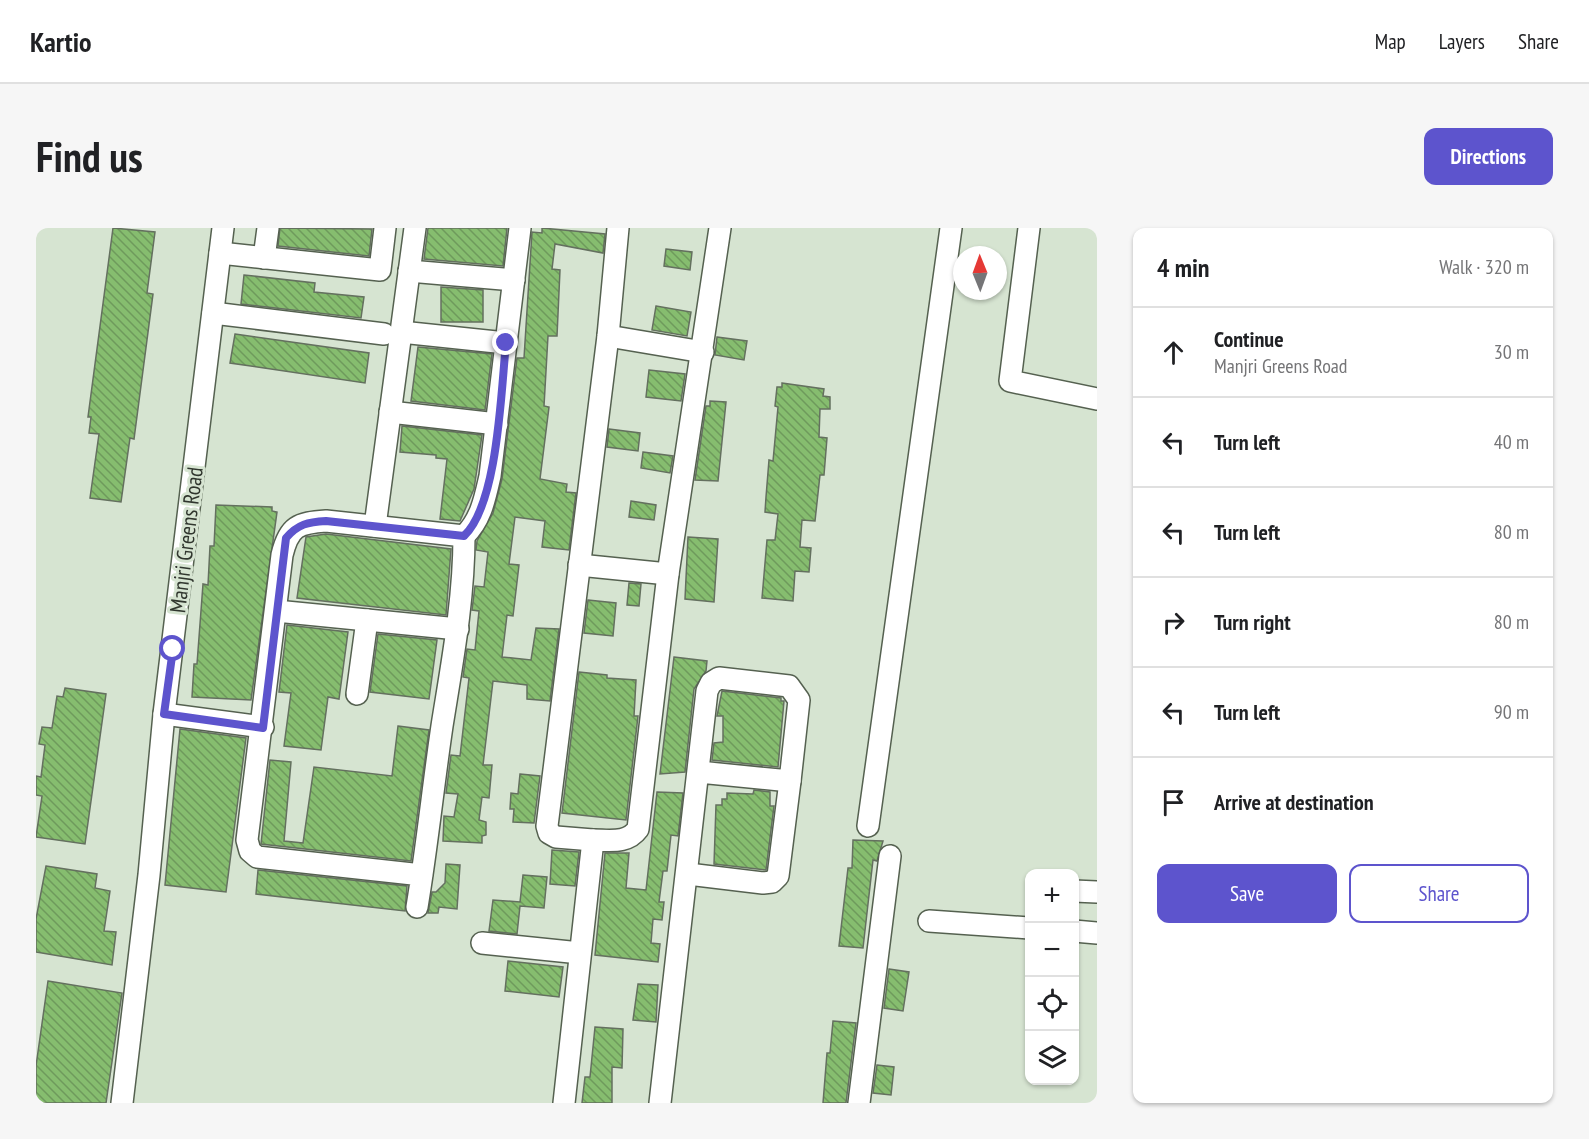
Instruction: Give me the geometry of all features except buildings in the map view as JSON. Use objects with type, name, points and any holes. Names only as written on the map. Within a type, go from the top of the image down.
[{"type":"street","name":"Manjri Greens Road","points":[[122,1103],[149,875],[164,714],[224,228]]},
{"type":"street","points":[[264,258],[268,228]]},
{"type":"street","points":[[220,254],[380,270],[384,228]]},
{"type":"street","points":[[375,526],[390,412],[392,333],[409,271],[415,228]]},
{"type":"street","points":[[417,907],[458,629],[464,536],[474,527],[485,498],[497,424],[520,228]]},
{"type":"street","points":[[618,228],[608,336],[547,826],[549,833],[556,837],[593,840],[623,840],[632,837],[638,830],[668,574],[704,352],[720,228]]},
{"type":"street","points":[[868,826],[951,228]]},
{"type":"street","points":[[1029,228],[1010,381],[1097,399]]},
{"type":"street","points":[[409,271],[514,280]]},
{"type":"street","points":[[213,314],[506,343]]},
{"type":"street","points":[[608,336],[704,352]]},
{"type":"street","points":[[390,412],[497,424]]},
{"type":"street","points":[[422,875],[257,857],[250,851],[247,840],[263,728],[282,555],[286,538],[295,527],[307,522],[326,521],[464,536]]},
{"type":"street","points":[[579,565],[668,574]]},
{"type":"street","points":[[276,611],[458,629]]},
{"type":"street","points":[[357,694],[367,620]]},
{"type":"street","points":[[660,1103],[688,874],[707,691],[711,683],[719,678],[789,686],[796,692],[799,700],[778,876],[772,882],[763,884],[688,874]]},
{"type":"street","points":[[164,714],[263,728]]},
{"type":"street","points":[[699,772],[790,781]]},
{"type":"street","points":[[564,1103],[593,840]]},
{"type":"street","points":[[859,1103],[890,856]]},
{"type":"street","points":[[1079,891],[1097,892]]},
{"type":"street","points":[[929,921],[1025,928]]},
{"type":"street","points":[[1079,931],[1097,933]]},
{"type":"street","points":[[482,943],[580,953]]},
{"type":"route","points":[[173,649],[164,714],[263,728],[282,555],[286,538],[295,527],[307,522],[326,521],[464,536],[474,527],[485,498],[490,476],[506,343]]}]
